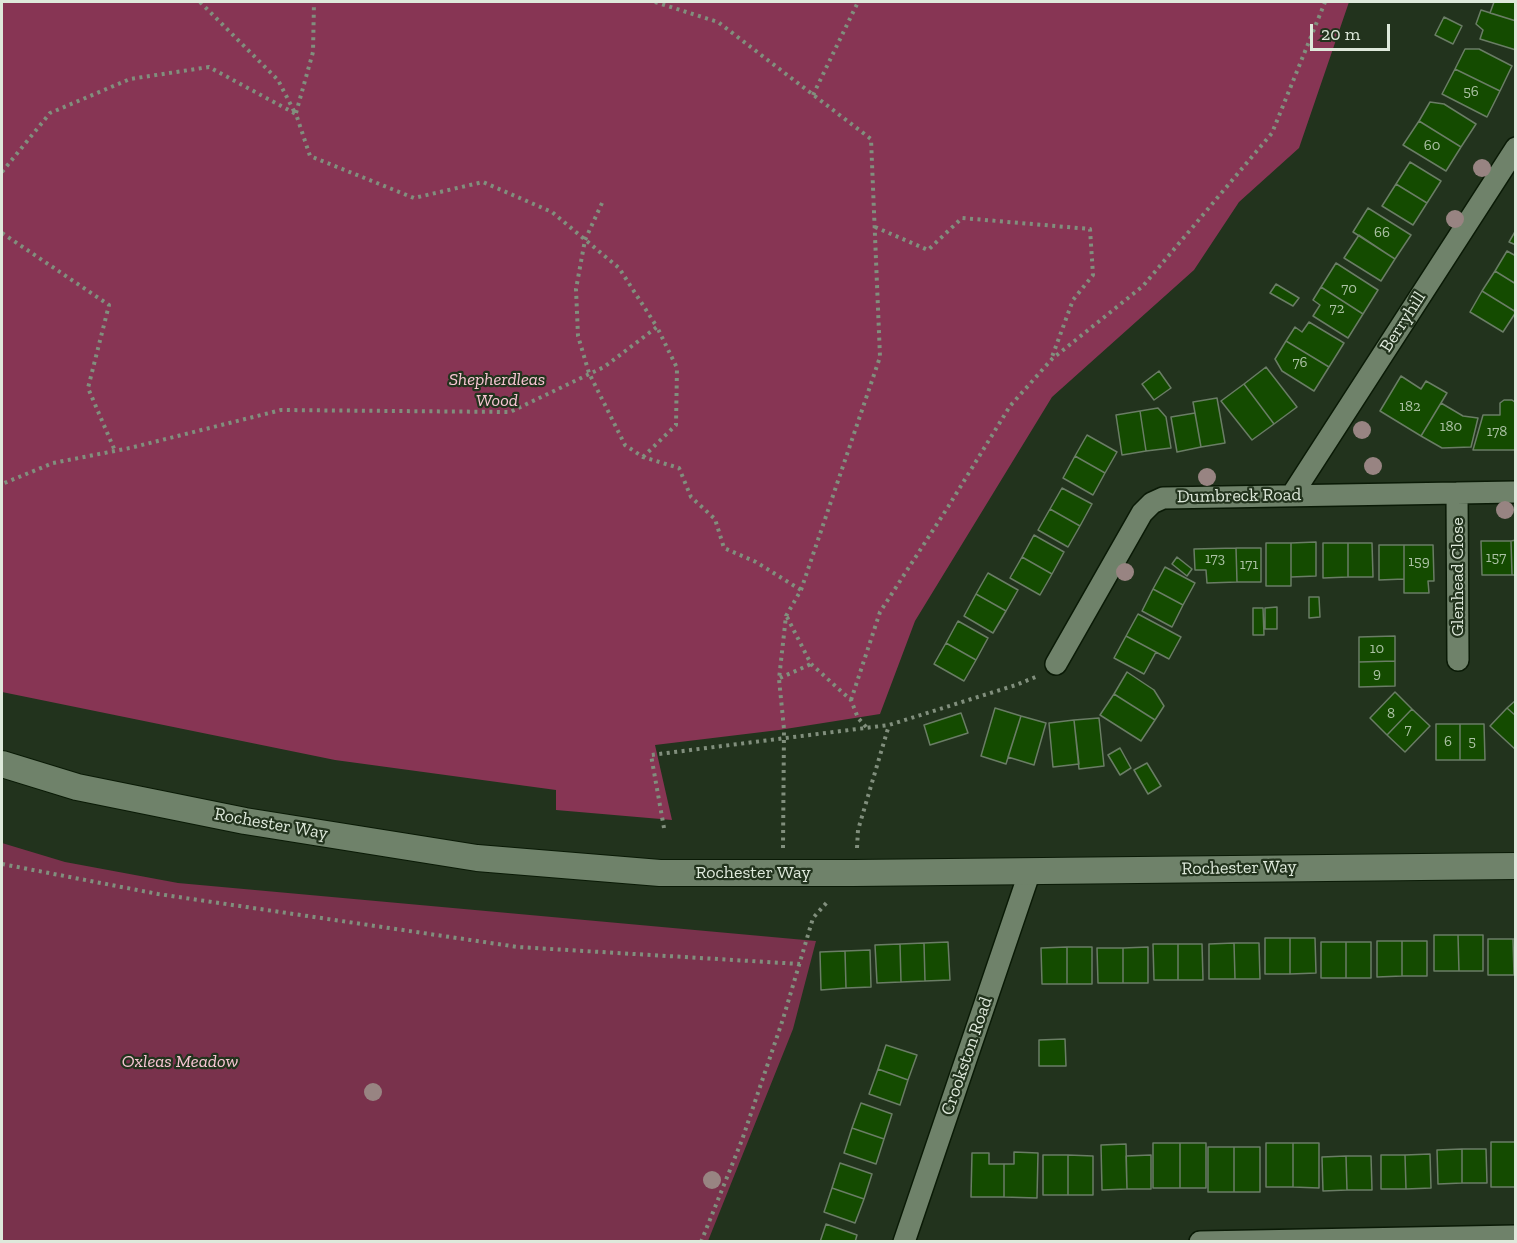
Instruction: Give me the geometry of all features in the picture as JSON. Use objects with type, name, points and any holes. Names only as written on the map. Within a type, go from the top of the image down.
[{"type":"street","name":"Berryhill","points":[[1292,495],[1515,148]]},
{"type":"street","name":"Dumbreck Road","points":[[1056,664],[1142,513],[1152,503],[1163,498],[1515,492]]},
{"type":"street","name":"Glenhead Close","points":[[1457,493],[1458,660]]},
{"type":"street","name":"Rochester Way","points":[[2,764],[77,787],[245,821],[477,858],[660,873],[1515,866]]},
{"type":"street","name":"Crookston Road","points":[[904,1242],[1030,871]]},
{"type":"street","points":[[1200,1242],[1515,1236]]},
{"type":"path","points":[[201,2],[279,80],[296,114],[310,156],[414,198],[483,182],[552,212],[620,268],[657,327],[677,369],[676,425],[643,457]]},
{"type":"path","points":[[296,114],[312,52],[314,2]]},
{"type":"path","points":[[655,2],[718,22],[871,139],[880,357],[801,590],[786,616],[779,679],[783,740],[783,873]]},
{"type":"path","points":[[813,94],[858,2]]},
{"type":"path","points":[[851,700],[879,612],[948,507],[1010,406],[1052,359],[1143,286],[1272,134],[1325,2]]},
{"type":"path","points":[[2,172],[50,113],[129,79],[209,67],[296,114]]},
{"type":"path","points":[[602,203],[585,240],[576,289],[578,336],[589,373],[625,445],[643,457],[679,468],[691,497],[715,519],[724,548],[756,562],[801,590]]},
{"type":"path","points":[[875,227],[928,249],[962,218],[1090,229],[1093,275],[1073,300],[1052,359]]},
{"type":"path","points":[[2,233],[109,305],[88,388],[115,451]]},
{"type":"path","points":[[2,484],[53,463],[115,451],[281,410],[510,412],[604,367],[657,327]]},
{"type":"path","points":[[786,616],[812,664],[851,700],[858,718],[867,728]]},
{"type":"path","points":[[779,679],[812,664]]},
{"type":"path","points":[[664,828],[651,755],[889,725],[1025,682],[1056,664]]},
{"type":"path","points":[[858,830],[889,725]]},
{"type":"path","points":[[2,864],[158,894],[518,947],[800,964]]},
{"type":"path","points":[[701,1242],[742,1140],[813,918]]},
{"type":"green space","name":"Shepherdleas Wood","points":[[2,2],[1349,2],[1299,148],[1239,202],[1194,270],[1052,397],[915,621],[880,714],[779,730],[655,745],[672,820],[556,810],[556,790],[335,760],[2,692]]},
{"type":"green space","name":"Oxleas Meadow","points":[[2,843],[65,862],[178,883],[816,941],[793,1029],[708,1241],[2,1241]]},
{"type":"building","points":[[1494,2],[1516,2],[1516,21],[1490,13]]},
{"type":"building","points":[[1481,10],[1516,21],[1516,50],[1480,39],[1483,30],[1476,24]]},
{"type":"building","points":[[1444,17],[1462,26],[1453,44],[1435,35]]},
{"type":"building","points":[[1465,49],[1479,49],[1512,66],[1500,91],[1455,69]]},
{"type":"building","points":[[1455,69],[1500,91],[1487,117],[1442,94]]},
{"type":"building","points":[[1430,102],[1444,104],[1476,124],[1461,147],[1419,121]]},
{"type":"building","points":[[1419,121],[1461,147],[1446,171],[1403,145]]},
{"type":"building","points":[[1410,162],[1441,181],[1427,203],[1396,184]]},
{"type":"building","points":[[1396,184],[1427,203],[1413,225],[1382,206]]},
{"type":"building","points":[[1368,208],[1411,235],[1395,259],[1353,232]]},
{"type":"building","points":[[1516,230],[1516,245],[1509,242]]},
{"type":"building","points":[[1359,235],[1395,259],[1381,281],[1344,258]]},
{"type":"building","points":[[1507,251],[1516,256],[1516,284],[1495,271]]},
{"type":"building","points":[[1336,263],[1378,290],[1363,314],[1321,287]]},
{"type":"building","points":[[1495,271],[1516,284],[1516,312],[1482,291]]},
{"type":"building","points":[[1276,284],[1299,298],[1293,306],[1270,293]]},
{"type":"building","points":[[1321,287],[1363,314],[1348,338],[1313,316],[1320,305],[1313,300]]},
{"type":"building","points":[[1482,291],[1516,312],[1503,332],[1470,312]]},
{"type":"building","points":[[1309,322],[1344,343],[1329,367],[1286,341],[1295,327],[1302,332]]},
{"type":"building","points":[[1286,341],[1329,367],[1314,391],[1282,371],[1275,359]]},
{"type":"building","points":[[1266,367],[1297,407],[1274,424],[1244,384]]},
{"type":"building","points":[[1159,371],[1171,388],[1154,400],[1142,384]]},
{"type":"building","points":[[1401,376],[1421,389],[1426,381],[1447,393],[1421,436],[1380,411]]},
{"type":"building","points":[[1244,384],[1274,424],[1252,440],[1221,401]]},
{"type":"building","points":[[1217,398],[1225,443],[1201,447],[1193,402]]},
{"type":"building","points":[[1504,400],[1512,400],[1516,403],[1516,450],[1473,450],[1483,415],[1500,415],[1500,403]]},
{"type":"building","points":[[1441,403],[1463,416],[1478,418],[1471,447],[1442,448],[1421,436]]},
{"type":"building","points":[[1158,408],[1166,417],[1171,448],[1146,451],[1140,411]]},
{"type":"building","points":[[1140,411],[1146,451],[1122,455],[1116,415]]},
{"type":"building","points":[[1195,413],[1201,447],[1177,452],[1171,417]]},
{"type":"building","points":[[1087,435],[1117,452],[1105,473],[1075,456]]},
{"type":"building","points":[[1075,456],[1105,473],[1093,495],[1063,478]]},
{"type":"building","points":[[1062,488],[1092,504],[1080,526],[1050,509]]},
{"type":"building","points":[[1050,509],[1080,526],[1068,547],[1038,530]]},
{"type":"building","points":[[1034,535],[1064,552],[1052,574],[1022,557]]},
{"type":"building","points":[[1516,540],[1516,575],[1512,575],[1511,541]]},
{"type":"building","points":[[1481,541],[1511,541],[1512,575],[1482,575]]},
{"type":"building","points":[[1316,542],[1316,576],[1291,577],[1291,543]]},
{"type":"building","points":[[1266,543],[1291,543],[1291,586],[1266,586]]},
{"type":"building","points":[[1323,543],[1348,543],[1348,577],[1323,578]]},
{"type":"building","points":[[1348,543],[1372,543],[1373,577],[1348,577]]},
{"type":"building","points":[[1379,545],[1404,545],[1404,579],[1379,580]]},
{"type":"building","points":[[1404,545],[1433,545],[1434,581],[1428,581],[1429,593],[1404,593]]},
{"type":"building","points":[[1236,548],[1237,582],[1207,583],[1206,570],[1195,570],[1194,549]]},
{"type":"building","points":[[1236,548],[1261,548],[1261,582],[1237,582]]},
{"type":"building","points":[[1022,557],[1052,574],[1040,595],[1010,578]]},
{"type":"building","points":[[1177,557],[1192,569],[1187,576],[1172,564]]},
{"type":"building","points":[[1165,567],[1195,583],[1183,605],[1153,589]]},
{"type":"building","points":[[988,573],[1018,590],[1006,611],[976,594]]},
{"type":"building","points":[[1153,589],[1183,605],[1172,627],[1142,611]]},
{"type":"building","points":[[976,594],[1006,611],[993,633],[964,616]]},
{"type":"building","points":[[1309,597],[1319,597],[1320,617],[1309,618]]},
{"type":"building","points":[[1277,607],[1277,629],[1265,629],[1265,608]]},
{"type":"building","points":[[1253,608],[1263,608],[1264,635],[1253,635]]},
{"type":"building","points":[[1138,614],[1181,637],[1169,659],[1126,636]]},
{"type":"building","points":[[958,621],[988,638],[976,660],[946,643]]},
{"type":"building","points":[[1126,636],[1156,652],[1144,674],[1114,658]]},
{"type":"building","points":[[1395,636],[1395,661],[1359,662],[1359,637]]},
{"type":"building","points":[[946,643],[976,660],[964,681],[934,664]]},
{"type":"building","points":[[1395,661],[1395,686],[1359,687],[1359,662]]},
{"type":"building","points":[[1127,672],[1154,690],[1164,706],[1155,720],[1114,694]]},
{"type":"building","points":[[1395,692],[1412,709],[1387,735],[1370,718]]},
{"type":"building","points":[[1114,694],[1155,720],[1141,741],[1100,715]]},
{"type":"building","points":[[1516,700],[1516,716],[1507,708]]},
{"type":"building","points":[[995,708],[1021,716],[1006,764],[981,756]]},
{"type":"building","points":[[1507,708],[1516,716],[1516,750],[1490,726]]},
{"type":"building","points":[[1412,709],[1430,726],[1405,752],[1387,735]]},
{"type":"building","points":[[961,713],[968,733],[930,745],[924,725]]},
{"type":"building","points":[[1021,716],[1046,723],[1034,765],[1008,757]]},
{"type":"building","points":[[1099,718],[1104,766],[1079,769],[1074,720]]},
{"type":"building","points":[[1074,720],[1079,764],[1053,767],[1049,723]]},
{"type":"building","points":[[1436,724],[1460,724],[1460,760],[1436,760]]},
{"type":"building","points":[[1460,724],[1484,724],[1485,760],[1460,760]]},
{"type":"building","points":[[1120,748],[1131,768],[1120,775],[1108,755]]},
{"type":"building","points":[[1147,763],[1161,786],[1148,794],[1134,770]]},
{"type":"building","points":[[1434,935],[1458,935],[1459,971],[1434,971]]},
{"type":"building","points":[[1458,935],[1483,935],[1483,971],[1459,971]]},
{"type":"building","points":[[1265,938],[1290,938],[1290,974],[1265,974]]},
{"type":"building","points":[[1290,938],[1315,938],[1316,973],[1290,974]]},
{"type":"building","points":[[1488,939],[1513,939],[1514,975],[1488,975]]},
{"type":"building","points":[[1513,939],[1516,939],[1516,975],[1514,975]]},
{"type":"building","points":[[1377,941],[1402,941],[1402,976],[1377,977]]},
{"type":"building","points":[[1402,941],[1427,941],[1427,976],[1402,976]]},
{"type":"building","points":[[948,942],[950,980],[925,981],[924,943]]},
{"type":"building","points":[[1321,942],[1346,942],[1346,978],[1321,978]]},
{"type":"building","points":[[1346,942],[1371,942],[1371,978],[1346,978]]},
{"type":"building","points":[[924,943],[925,981],[901,982],[900,944]]},
{"type":"building","points":[[1234,943],[1235,979],[1209,979],[1209,944]]},
{"type":"building","points":[[1234,943],[1259,943],[1260,979],[1235,979]]},
{"type":"building","points":[[900,944],[901,982],[877,983],[875,945]]},
{"type":"building","points":[[1153,944],[1178,944],[1178,980],[1154,980]]},
{"type":"building","points":[[1178,944],[1202,944],[1203,980],[1178,980]]},
{"type":"building","points":[[1067,947],[1067,984],[1042,984],[1041,948]]},
{"type":"building","points":[[1067,947],[1092,947],[1092,984],[1067,984]]},
{"type":"building","points":[[1148,947],[1148,983],[1123,983],[1123,948]]},
{"type":"building","points":[[1097,948],[1123,948],[1123,983],[1098,983]]},
{"type":"building","points":[[870,950],[871,987],[846,988],[845,951]]},
{"type":"building","points":[[845,951],[846,988],[821,990],[820,952]]},
{"type":"building","points":[[1065,1039],[1066,1066],[1039,1066],[1039,1040]]},
{"type":"building","points":[[886,1045],[917,1055],[908,1080],[878,1069]]},
{"type":"building","points":[[878,1069],[908,1080],[900,1105],[869,1094]]},
{"type":"building","points":[[861,1103],[892,1114],[884,1139],[852,1128]]},
{"type":"building","points":[[852,1128],[884,1139],[876,1164],[844,1153]]},
{"type":"building","points":[[1491,1142],[1516,1142],[1516,1187],[1491,1187]]},
{"type":"building","points":[[1153,1143],[1180,1143],[1180,1188],[1153,1188]]},
{"type":"building","points":[[1180,1143],[1206,1143],[1206,1188],[1180,1188]]},
{"type":"building","points":[[1266,1143],[1293,1143],[1293,1187],[1266,1187]]},
{"type":"building","points":[[1293,1143],[1319,1143],[1319,1188],[1293,1187]]},
{"type":"building","points":[[1126,1144],[1127,1189],[1102,1190],[1101,1145]]},
{"type":"building","points":[[1208,1147],[1234,1147],[1234,1192],[1208,1192]]},
{"type":"building","points":[[1234,1147],[1260,1147],[1260,1192],[1234,1192]]},
{"type":"building","points":[[1462,1149],[1462,1183],[1438,1184],[1437,1150]]},
{"type":"building","points":[[1462,1149],[1486,1149],[1487,1183],[1462,1183]]},
{"type":"building","points":[[1014,1152],[1038,1153],[1037,1198],[1004,1197],[1004,1164],[1014,1164]]},
{"type":"building","points":[[972,1153],[989,1153],[989,1164],[1004,1164],[1004,1197],[971,1197]]},
{"type":"building","points":[[1430,1154],[1431,1188],[1406,1189],[1405,1155]]},
{"type":"building","points":[[1043,1155],[1068,1155],[1068,1195],[1043,1195]]},
{"type":"building","points":[[1068,1155],[1093,1156],[1093,1195],[1068,1195]]},
{"type":"building","points":[[1151,1155],[1151,1189],[1127,1189],[1126,1156]]},
{"type":"building","points":[[1381,1155],[1405,1155],[1406,1189],[1381,1189]]},
{"type":"building","points":[[1346,1156],[1347,1190],[1323,1191],[1322,1157]]},
{"type":"building","points":[[1346,1156],[1371,1156],[1372,1190],[1347,1190]]},
{"type":"building","points":[[840,1163],[872,1174],[864,1199],[832,1188]]},
{"type":"building","points":[[832,1188],[864,1199],[855,1223],[824,1212]]},
{"type":"building","points":[[826,1224],[857,1235],[855,1242],[820,1242]]}]
